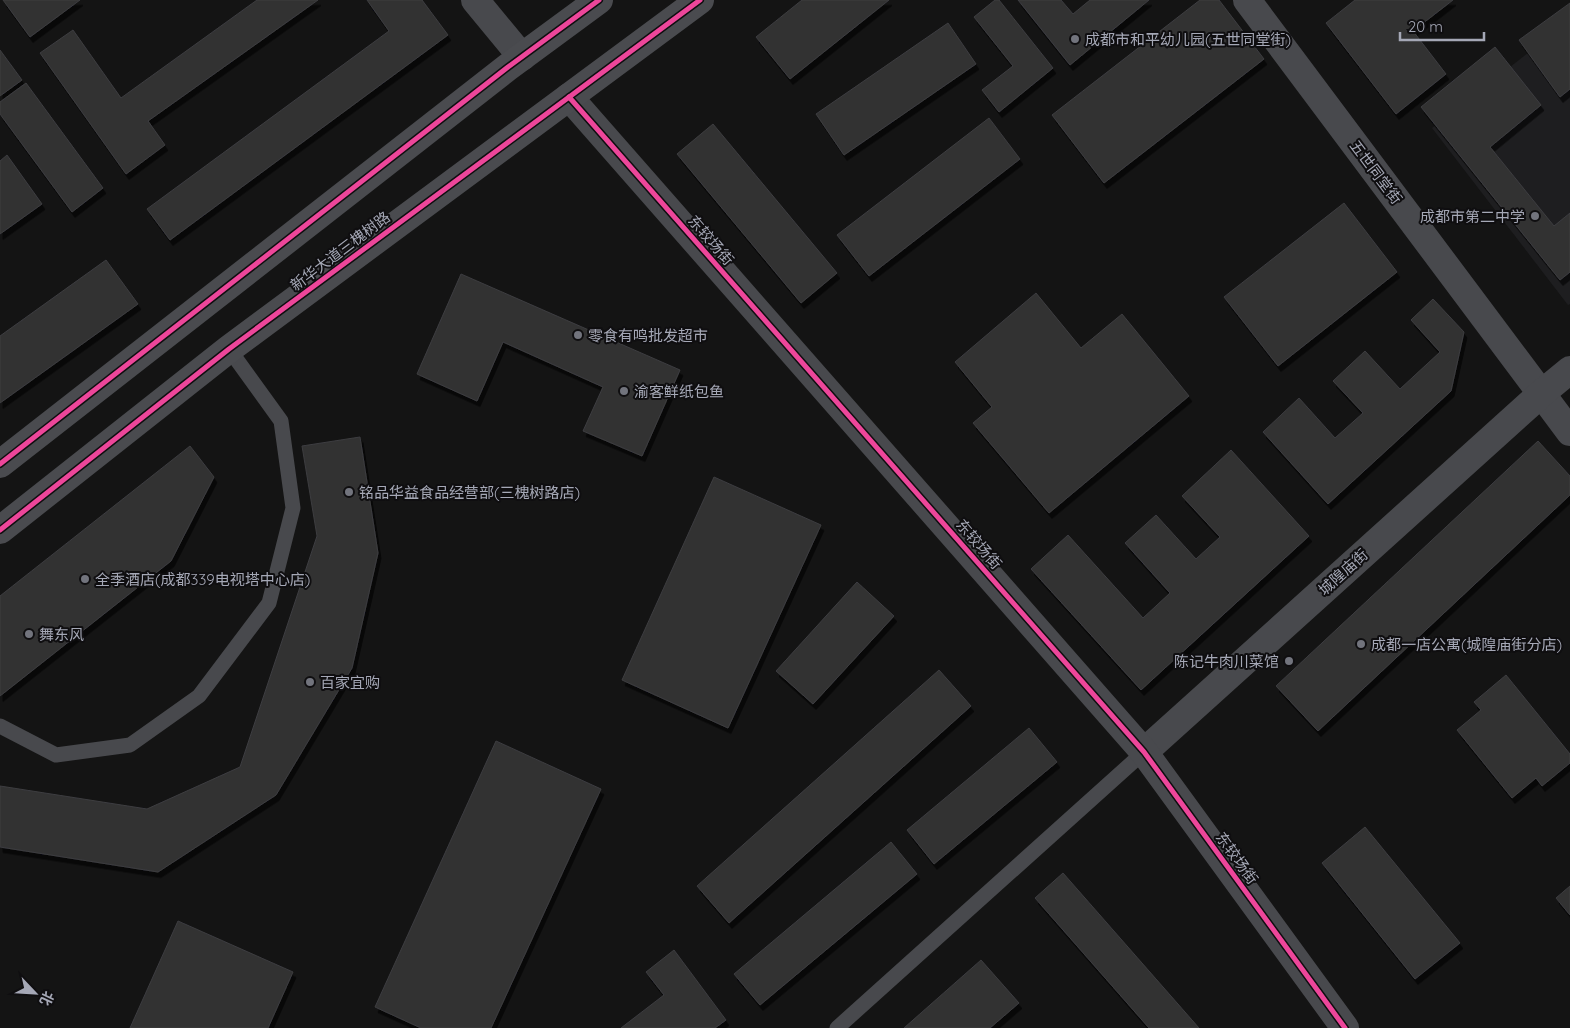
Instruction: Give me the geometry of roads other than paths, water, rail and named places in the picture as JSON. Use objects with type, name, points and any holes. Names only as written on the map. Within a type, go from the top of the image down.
[{"type":"main road","points":[[0,464],[522,57],[599,0]]},
{"type":"main road","name":"新华大道三槐树路","points":[[0,530],[229,349],[700,0]]},
{"type":"street","points":[[475,0],[522,57]]},
{"type":"street","name":"五世同堂街","points":[[1247,0],[1570,432]]},
{"type":"street","name":"东较场街","points":[[569,97],[1144,752],[1345,1028]]},
{"type":"street","name":"城隍庙街","points":[[1144,752],[1542,393],[1570,370]]},
{"type":"lane","points":[[0,726],[56,755],[130,745],[199,696],[269,603],[293,508],[281,420],[229,349]]},
{"type":"lane","points":[[837,1028],[1144,752]]},
{"type":"place","name":"成都市和平幼儿园(五世同堂街)","points":[[1075,39]]},
{"type":"place","name":"成都市第二中学","points":[[1535,216]]},
{"type":"place","name":"零食有鸣批发超市","points":[[578,335]]},
{"type":"place","name":"渝客鲜纸包鱼","points":[[624,391]]},
{"type":"place","name":"铭品华益食品经营部(三槐树路店)","points":[[349,492]]},
{"type":"place","name":"全季酒店(成都339电视塔中心店)","points":[[85,579]]},
{"type":"place","name":"舞东风","points":[[29,634]]},
{"type":"place","name":"成都一店公寓(城隍庙街分店)","points":[[1361,644]]},
{"type":"place","name":"陈记牛肉川菜馆","points":[[1289,661]]},
{"type":"place","name":"百家宜购","points":[[310,682]]}]
